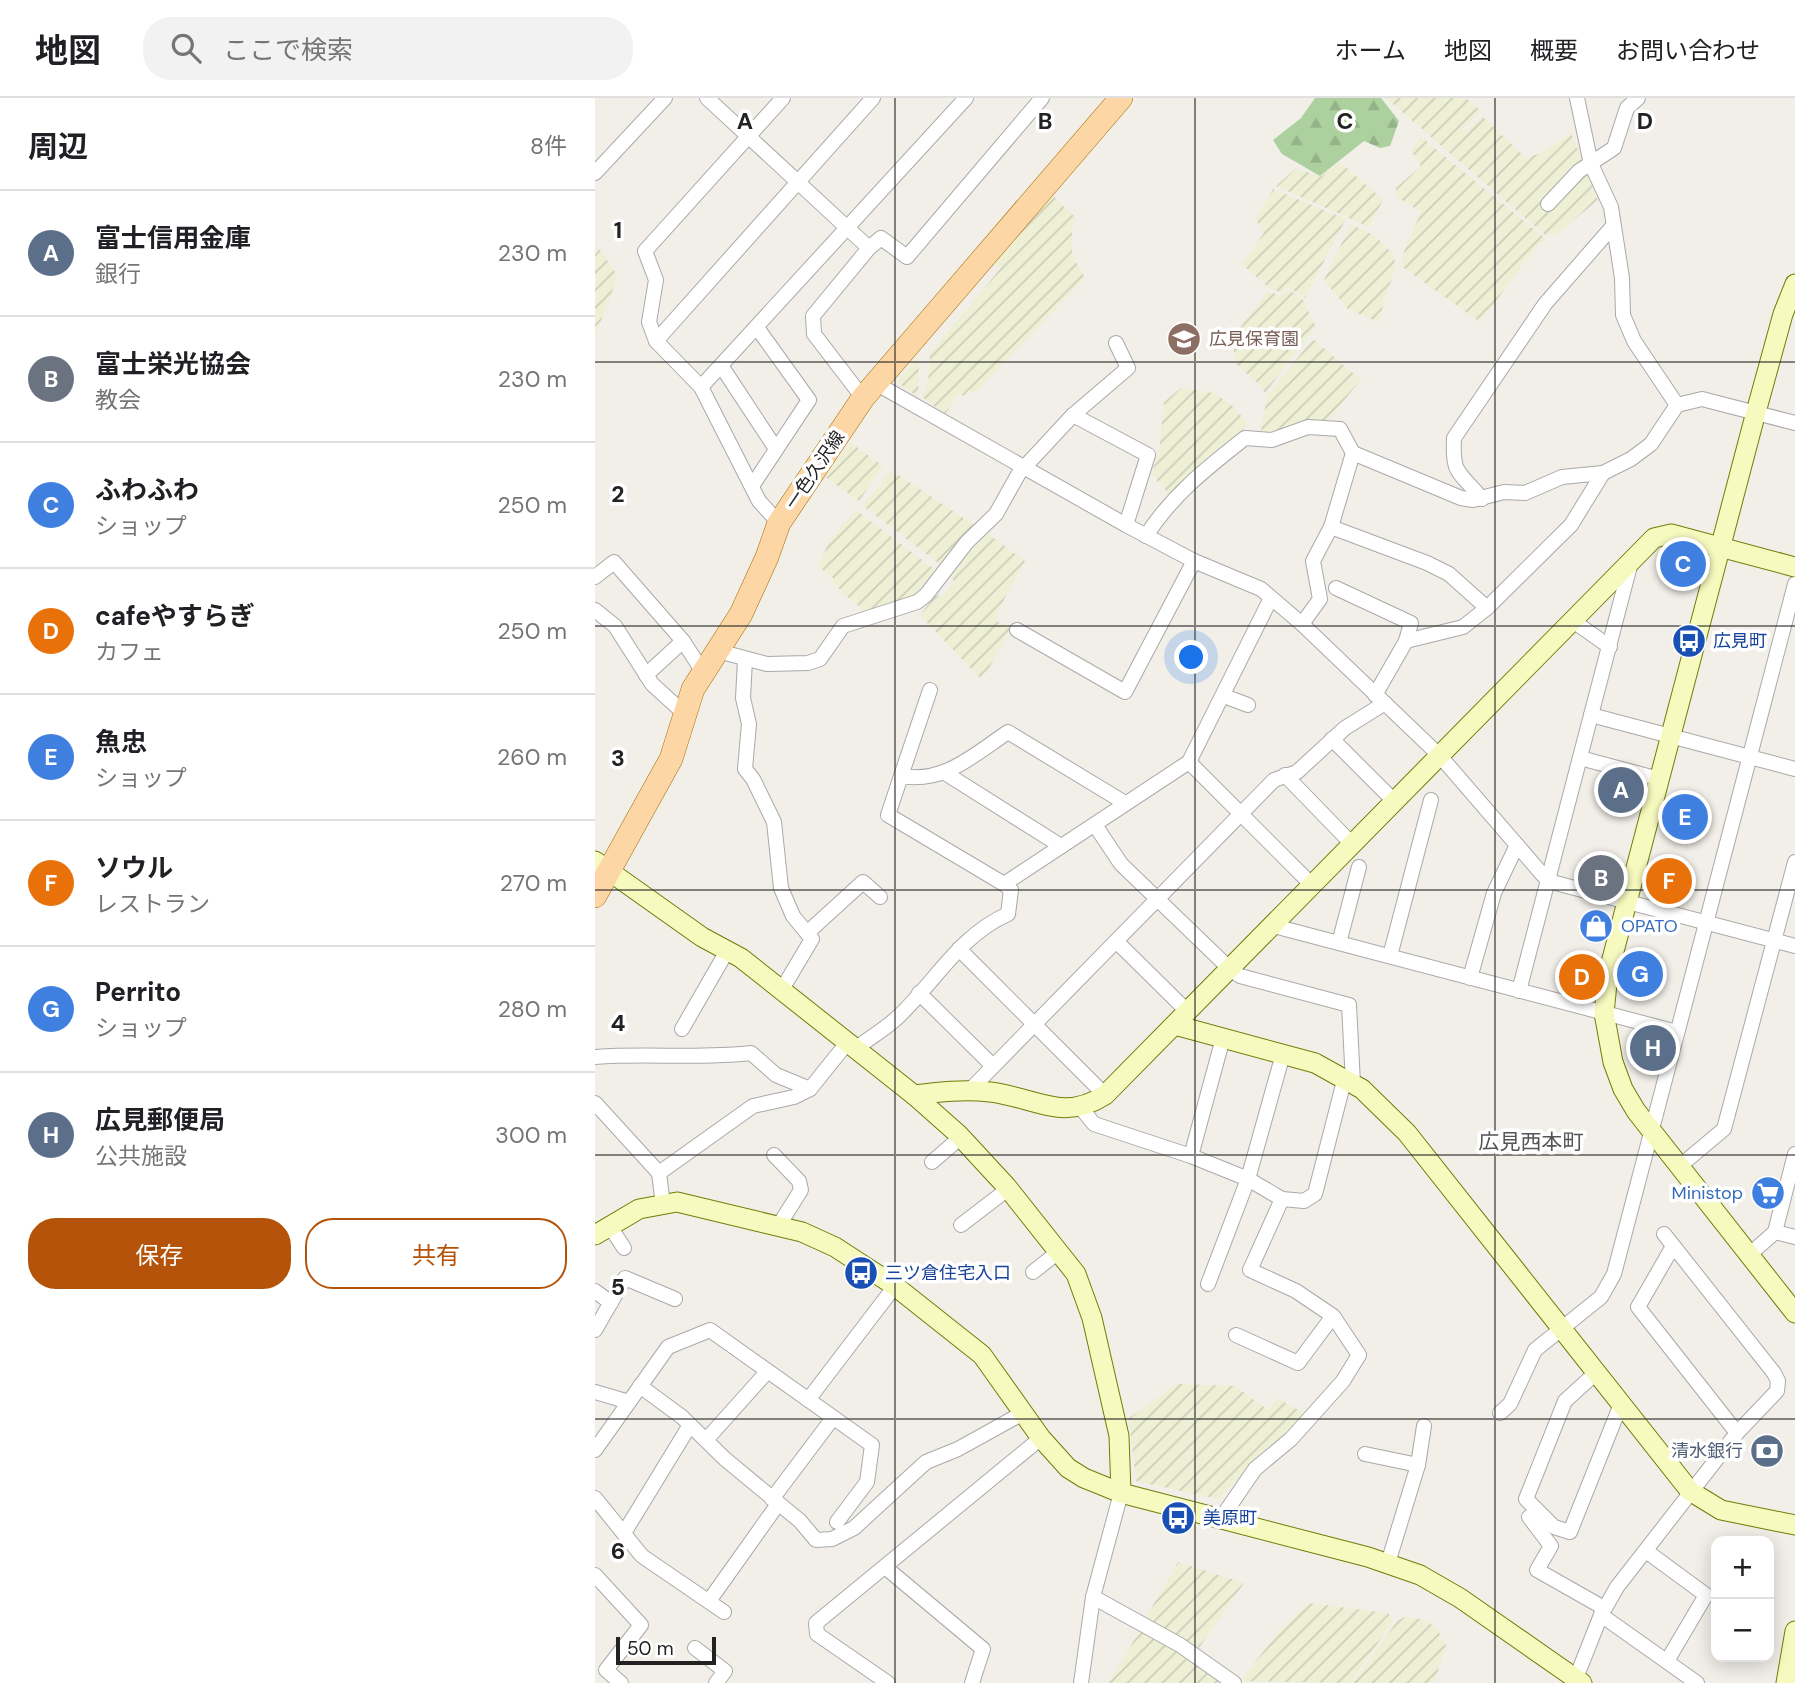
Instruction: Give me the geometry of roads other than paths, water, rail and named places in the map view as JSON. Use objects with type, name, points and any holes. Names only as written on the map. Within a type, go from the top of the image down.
[{"type":"main road","name":"一色久沢線","points":[[595,896],[602,865],[671,759],[693,689],[741,614],[779,523],[870,391],[1121,98]]},
{"type":"street","points":[[595,173],[665,98]]},
{"type":"street","points":[[707,98],[849,226],[869,248]]},
{"type":"street","points":[[779,523],[759,501],[701,387],[656,341],[649,322],[656,280],[645,251],[783,98]]},
{"type":"street","points":[[656,341],[873,98]]},
{"type":"street","points":[[701,387],[758,328],[966,98]]},
{"type":"street","points":[[1042,98],[907,257],[881,238],[869,248],[813,316],[814,334],[870,391],[1194,561],[1261,589],[1302,624],[1440,757],[1548,881],[1795,946]]},
{"type":"street","points":[[1577,98],[1591,164],[1611,206],[1622,278],[1623,315],[1635,341],[1677,405]]},
{"type":"street","points":[[1548,204],[1579,171],[1614,148],[1627,108],[1638,98]]},
{"type":"street","points":[[1482,499],[1468,481],[1456,472],[1453,462],[1454,438],[1545,304],[1613,226]]},
{"type":"street","points":[[1795,284],[1783,314],[1756,412],[1608,974],[1604,1013],[1612,1062],[1623,1089],[1651,1129],[1795,1313]]},
{"type":"street","points":[[752,486],[809,400],[758,328]]},
{"type":"street","points":[[718,651],[767,664],[808,663],[820,659],[843,626],[917,602],[926,595],[967,542],[996,514],[1023,469],[1073,415],[1128,368],[1116,343]]},
{"type":"street","points":[[722,367],[776,449]]},
{"type":"street","points":[[1146,536],[1163,509],[1187,485],[1245,438],[1272,440],[1308,427],[1341,429],[1353,453],[1461,498],[1482,499],[1504,492],[1525,493],[1562,477],[1603,473],[1631,460],[1651,444],[1677,405],[1702,399],[1795,423]]},
{"type":"street","points":[[1073,415],[1148,455],[1125,525]]},
{"type":"street","points":[[1302,624],[1319,599],[1313,561],[1331,527],[1353,453]]},
{"type":"street","points":[[1406,641],[1463,627],[1487,608],[1571,525],[1603,473]]},
{"type":"street","points":[[1331,527],[1449,574],[1487,608]]},
{"type":"street","points":[[914,1095],[971,1090],[993,1092],[1053,1106],[1081,1108],[1105,1095],[1654,538],[1671,534],[1795,567]]},
{"type":"street","points":[[1519,991],[1632,560]]},
{"type":"street","points":[[1017,630],[1125,692],[1194,561]]},
{"type":"street","points":[[595,577],[614,562],[683,641],[703,672]]},
{"type":"street","points":[[1500,1413],[1517,1392],[1526,1365],[1535,1350],[1601,1297],[1614,1274],[1795,584]]},
{"type":"street","points":[[971,1090],[1274,780],[1297,772],[1380,699],[1406,641],[1411,623],[1336,588]]},
{"type":"street","points":[[1004,884],[1189,762],[1271,598]]},
{"type":"street","points":[[595,610],[615,625],[652,684],[685,714]]},
{"type":"street","points":[[1573,621],[1610,647]]},
{"type":"street","points":[[646,675],[683,641]]},
{"type":"street","points":[[745,660],[743,698],[749,724],[745,769],[753,779],[774,822],[781,888],[793,916],[812,939],[782,991]]},
{"type":"street","points":[[659,1173],[753,1105],[794,1097],[810,1089],[851,1046],[897,1017],[960,948],[988,923],[1008,914],[1011,890],[1004,884],[888,815],[930,690]]},
{"type":"street","points":[[1224,696],[1248,705]]},
{"type":"street","points":[[1591,715],[1795,769]]},
{"type":"street","points":[[901,776],[919,779],[945,773],[1008,732],[1125,803]]},
{"type":"street","points":[[1332,739],[1395,802]]},
{"type":"street","points":[[1580,758],[1660,779]]},
{"type":"street","points":[[1189,762],[1313,886]]},
{"type":"street","points":[[945,773],[1061,846]]},
{"type":"street","points":[[1285,775],[1353,845]]},
{"type":"street","points":[[1390,957],[1431,800]]},
{"type":"street","points":[[1081,1108],[1094,1124],[1191,1156],[1248,1179],[1282,1199],[1304,1201],[1315,1194],[1349,1080],[1349,1005],[1240,976],[1230,969],[1121,864],[1095,825]]},
{"type":"street","points":[[1470,978],[1494,893],[1517,845]]},
{"type":"street","points":[[1680,1166],[1724,1129],[1795,862]]},
{"type":"street","points":[[602,865],[681,923],[727,951],[782,991],[914,1095],[961,1136],[1008,1189],[1076,1275],[1104,1359],[1119,1436],[1121,1493],[1093,1597],[1081,1683]]},
{"type":"street","points":[[1339,943],[1359,867]]},
{"type":"street","points":[[807,933],[863,882],[880,897]]},
{"type":"street","points":[[1274,926],[1677,1032]]},
{"type":"street","points":[[1118,942],[1181,1019],[1223,1038],[1315,1063],[1349,1080],[1407,1133],[1690,1491],[1721,1510],[1795,1525]]},
{"type":"street","points":[[960,948],[1105,1095]]},
{"type":"street","points":[[682,1029],[727,951]]},
{"type":"street","points":[[919,993],[993,1066]]},
{"type":"street","points":[[1191,1156],[1223,1038]]},
{"type":"street","points":[[595,1057],[680,1053],[712,1058],[751,1052],[776,1075],[810,1089]]},
{"type":"street","points":[[1208,1284],[1248,1179],[1283,1054]]},
{"type":"street","points":[[595,1103],[659,1173],[663,1205]]},
{"type":"street","points":[[932,1162],[961,1136]]},
{"type":"street","points":[[1749,1255],[1775,1232],[1795,1154]]},
{"type":"street","points":[[775,1155],[799,1181],[801,1190],[779,1225]]},
{"type":"street","points":[[961,1225],[1008,1189]]},
{"type":"street","points":[[1220,1520],[1255,1469],[1300,1429],[1343,1381],[1359,1355],[1333,1317],[1296,1291],[1250,1270],[1282,1199]]},
{"type":"street","points":[[624,1248],[602,1230],[639,1209],[677,1202],[779,1225],[835,1247],[895,1286],[982,1355],[1041,1438],[1068,1468],[1084,1478],[1121,1493],[1388,1563],[1420,1575],[1461,1598],[1577,1681],[1603,1612],[1690,1491],[1737,1433],[1777,1391],[1778,1381],[1774,1373],[1672,1248],[1664,1234]]},
{"type":"street","points":[[1775,1232],[1795,1237]]},
{"type":"street","points":[[1672,1248],[1638,1307],[1737,1433]]},
{"type":"street","points":[[1033,1272],[1058,1253]]},
{"type":"street","points":[[595,1330],[625,1278],[675,1299]]},
{"type":"street","points":[[808,1400],[895,1286]]},
{"type":"street","points":[[595,1292],[611,1303]]},
{"type":"street","points":[[1236,1335],[1298,1363],[1333,1317]]},
{"type":"street","points":[[595,1450],[668,1347],[710,1330],[872,1445],[867,1482],[837,1522]]},
{"type":"street","points":[[706,1440],[718,1418],[740,1394],[767,1372]]},
{"type":"street","points":[[1597,1372],[1565,1402],[1526,1499],[1554,1527],[1570,1531],[1622,1404]]},
{"type":"street","points":[[640,1385],[800,1521],[816,1539],[832,1539],[866,1520],[905,1479],[926,1462],[958,1449],[1023,1413]]},
{"type":"street","points":[[595,1392],[629,1402]]},
{"type":"street","points":[[709,1601],[720,1574],[775,1502],[833,1418]]},
{"type":"street","points":[[624,1533],[641,1494],[658,1466],[675,1439],[690,1425]]},
{"type":"street","points":[[1388,1563],[1418,1465],[1424,1426]]},
{"type":"street","points":[[888,1683],[817,1634],[816,1623],[1041,1438]]},
{"type":"street","points":[[1365,1454],[1418,1465]]},
{"type":"street","points":[[595,1498],[642,1556],[724,1612]]},
{"type":"street","points":[[1529,1517],[1551,1546],[1537,1570],[1603,1612],[1697,1683]]},
{"type":"street","points":[[1646,1551],[1706,1595],[1667,1661]]},
{"type":"street","points":[[885,1567],[983,1649],[972,1683]]},
{"type":"street","points":[[596,1578],[641,1625],[601,1673],[621,1683]]},
{"type":"street","points":[[1093,1597],[1179,1644],[1234,1683]]},
{"type":"street","points":[[1786,1683],[1795,1631]]},
{"type":"street","points":[[695,1648],[725,1671],[716,1683]]},
{"type":"place","name":"広見保育園","points":[[1184,339]]},
{"type":"place","name":"ふわふわ","points":[[1683,564]]},
{"type":"place","name":"広見町","points":[[1689,641]]},
{"type":"place","name":"富士信用金庫","points":[[1621,790]]},
{"type":"place","name":"魚忠","points":[[1685,817]]},
{"type":"place","name":"富士栄光協会","points":[[1601,878]]},
{"type":"place","name":"ソウル","points":[[1669,881]]},
{"type":"place","name":"OPATO","points":[[1596,926]]},
{"type":"place","name":"Perrito","points":[[1640,974]]},
{"type":"place","name":"cafeやすらぎ","points":[[1582,977]]},
{"type":"place","name":"広見郵便局","points":[[1653,1048]]},
{"type":"place","name":"Ministop","points":[[1768,1193]]},
{"type":"place","name":"三ツ倉住宅入口","points":[[861,1273]]},
{"type":"place","name":"清水銀行","points":[[1767,1451]]},
{"type":"place","name":"美原町","points":[[1178,1518]]},
{"type":"district","name":"広見西本町","points":[[1531,1142]]}]
